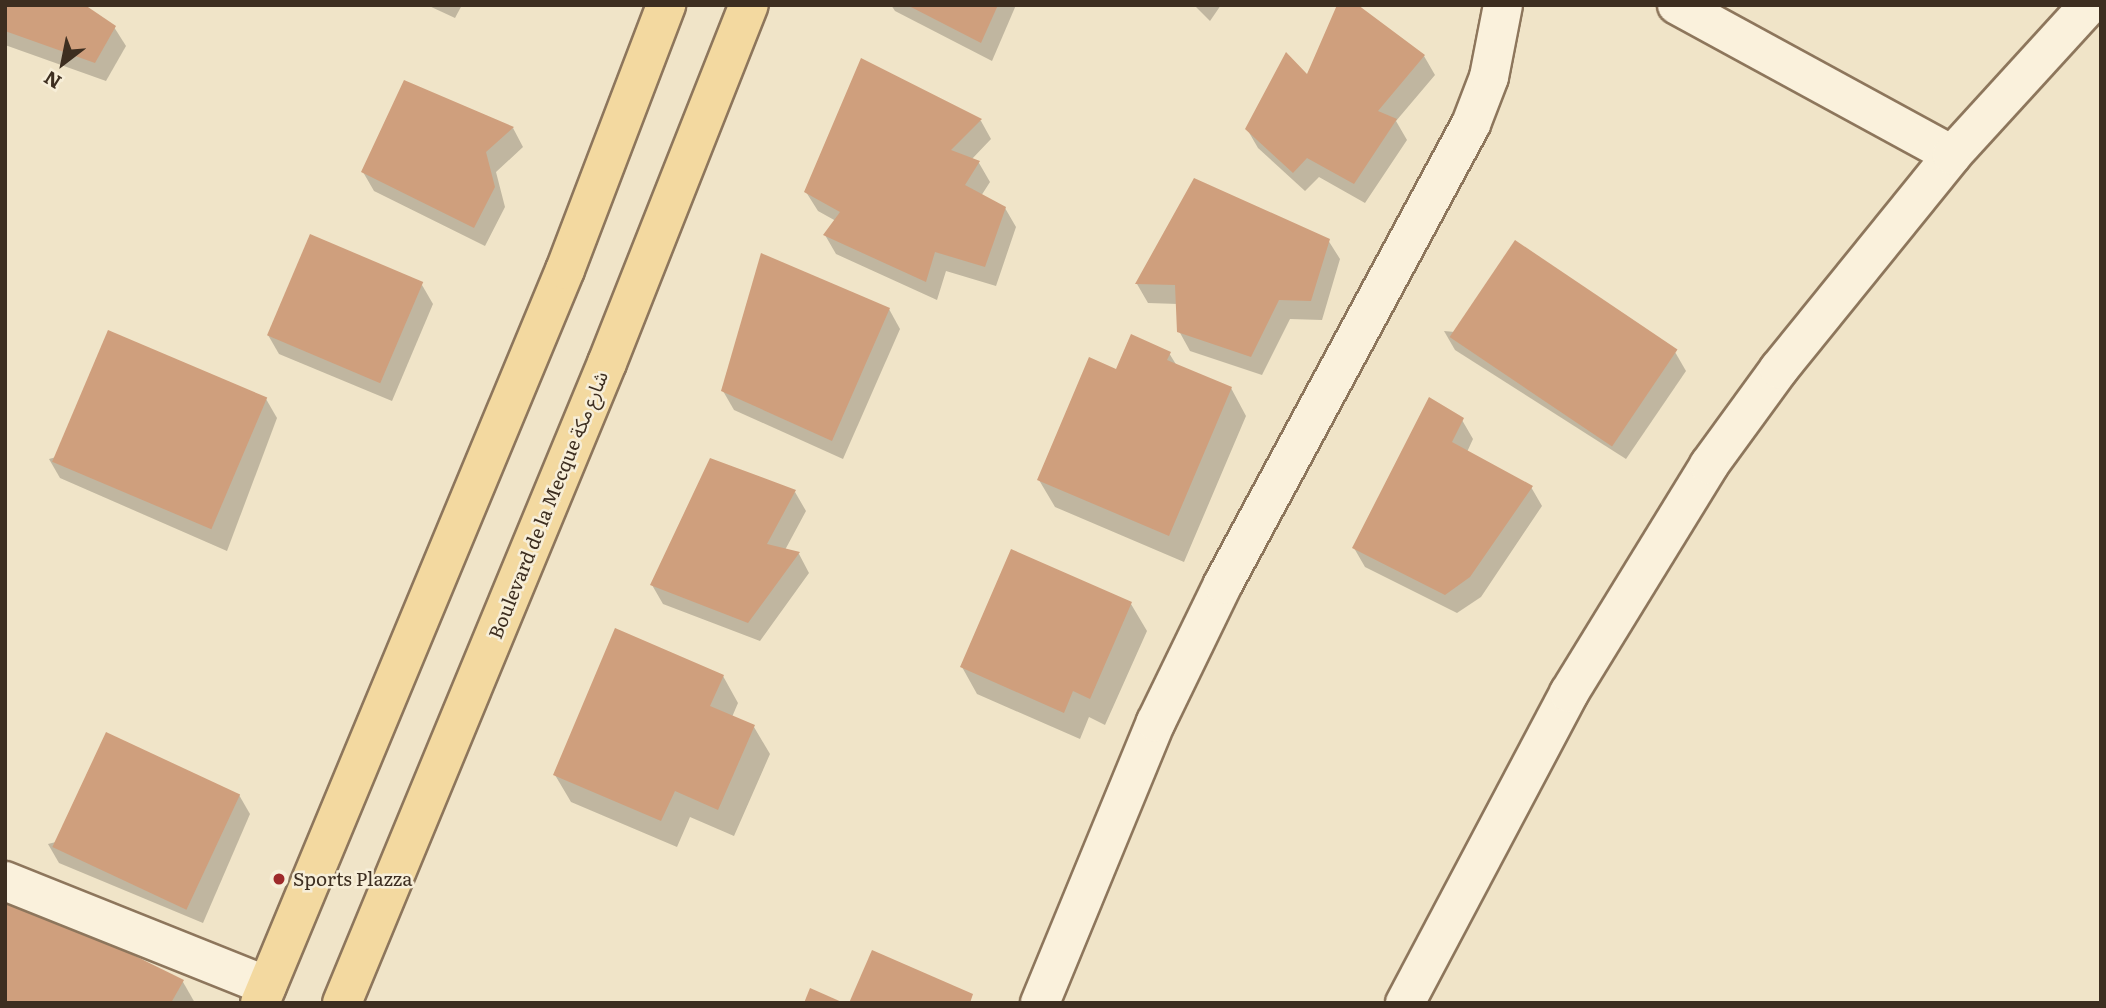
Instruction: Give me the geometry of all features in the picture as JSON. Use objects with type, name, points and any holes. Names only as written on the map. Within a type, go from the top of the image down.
[{"type":"main road","points":[[264,994],[565,270],[666,5]]},
{"type":"main road","name":"Boulevard de la Mecque شارع مكة","points":[[342,1003],[607,363],[749,5]]},
{"type":"street","points":[[1041,1003],[1162,709],[1223,584],[1471,124],[1489,77],[1503,5]]},
{"type":"street","points":[[1677,5],[1952,155]]},
{"type":"street","points":[[1405,1003],[1569,693],[1702,476],[1779,369],[1952,155],[2088,5]]},
{"type":"street","points":[[5,881],[264,994]]},
{"type":"building","points":[[5,5],[85,5],[116,26],[95,63],[5,31]]},
{"type":"building","points":[[907,5],[998,5],[981,43]]},
{"type":"building","points":[[1337,5],[1358,5],[1425,55],[1378,111],[1397,119],[1354,184],[1307,158],[1293,173],[1245,129],[1286,52],[1307,74]]},
{"type":"building","points":[[861,58],[982,119],[951,150],[980,161],[965,185],[1006,207],[985,267],[935,252],[926,282],[823,235],[840,212],[804,192]]},
{"type":"building","points":[[404,80],[514,127],[486,152],[495,187],[474,228],[361,172]]},
{"type":"building","points":[[1194,178],[1330,239],[1311,301],[1279,300],[1251,357],[1177,332],[1175,285],[1135,284]]},
{"type":"building","points":[[310,234],[423,282],[380,383],[267,335]]},
{"type":"building","points":[[1515,240],[1677,350],[1612,447],[1450,337]]},
{"type":"building","points":[[761,253],[890,308],[832,441],[721,391]]},
{"type":"building","points":[[108,330],[267,398],[211,529],[52,462]]},
{"type":"building","points":[[1131,334],[1171,352],[1167,360],[1232,387],[1169,536],[1037,480],[1089,357],[1116,369]]},
{"type":"building","points":[[1429,397],[1464,418],[1452,442],[1533,486],[1470,577],[1445,595],[1352,548]]},
{"type":"building","points":[[710,458],[796,490],[767,544],[800,552],[748,623],[650,585]]},
{"type":"building","points":[[1011,549],[1132,602],[1090,699],[1073,691],[1064,713],[960,667]]},
{"type":"building","points":[[615,628],[724,675],[710,706],[755,725],[718,810],[675,791],[661,821],[553,775]]},
{"type":"building","points":[[106,732],[240,795],[186,910],[52,847]]},
{"type":"building","points":[[5,892],[184,980],[171,1003],[5,1003]]},
{"type":"building","points":[[872,950],[973,994],[970,1003],[849,1003]]},
{"type":"building","points":[[810,988],[844,1003],[804,1003]]},
{"type":"place","name":"Sports Plazza","points":[[279,879]]}]
